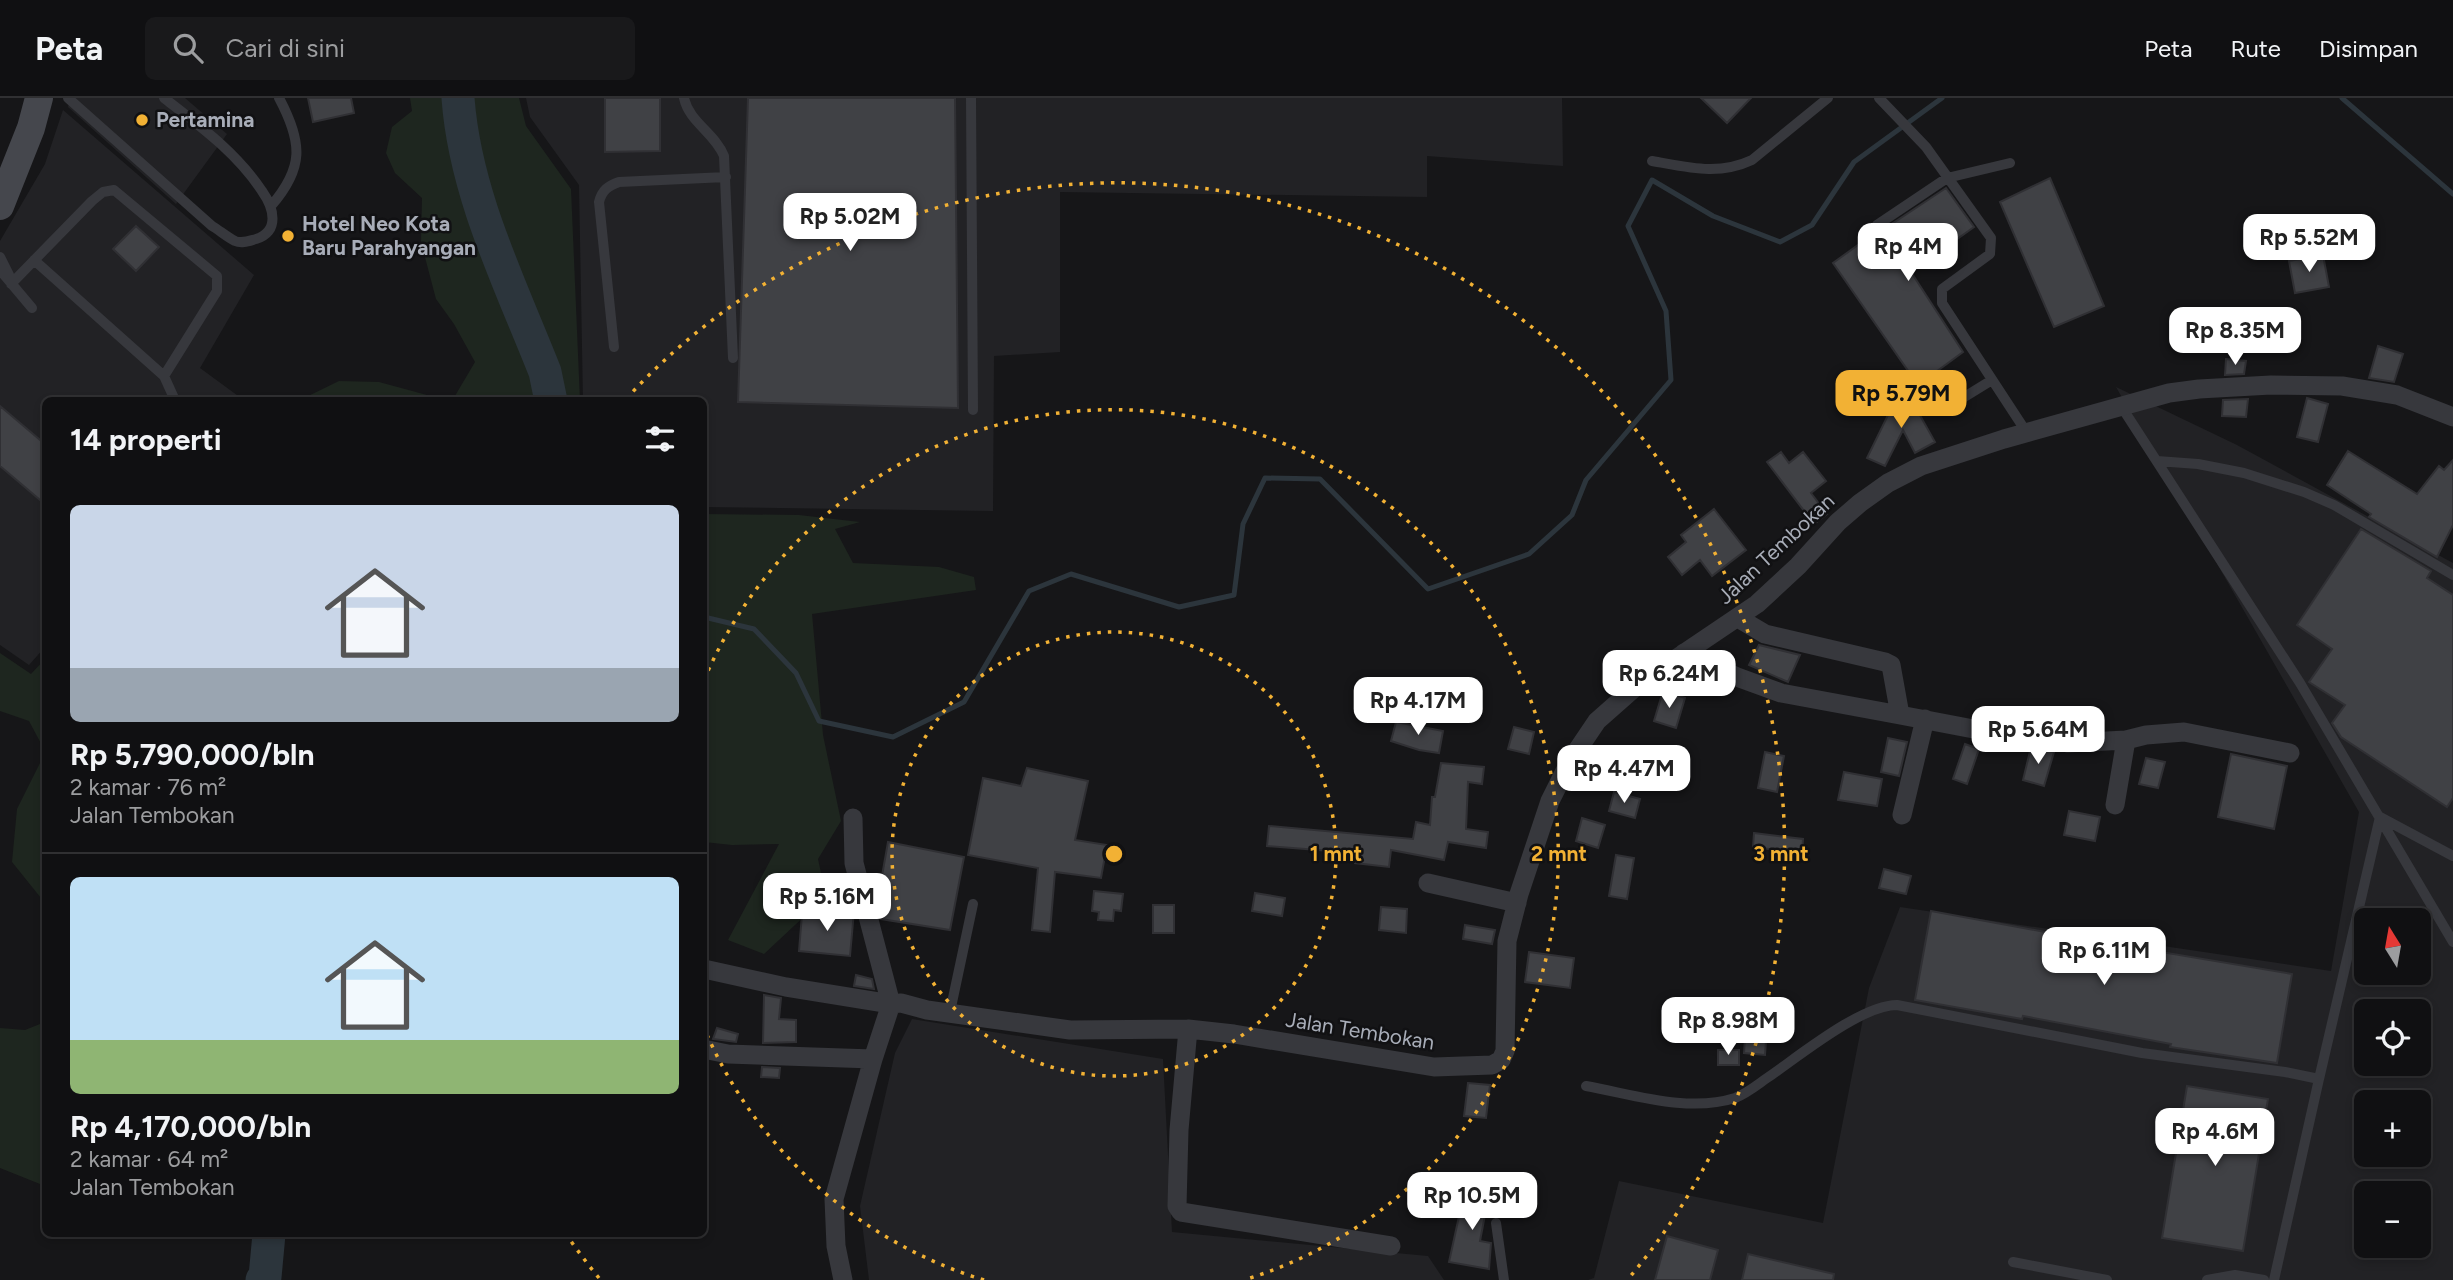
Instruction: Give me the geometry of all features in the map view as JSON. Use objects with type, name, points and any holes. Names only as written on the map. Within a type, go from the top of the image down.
[{"type":"main road","points":[[0,206],[31,128],[39,98]]},
{"type":"street","name":"Jalan Tembokan","points":[[707,970],[786,988],[891,1004],[901,1003],[994,1021],[1070,1030],[1188,1029],[1434,1067],[1492,1065],[1501,1060],[1505,1051],[1507,941],[1517,903],[1550,801],[1570,761],[1597,721],[1640,683],[1684,653],[1746,623],[1757,604],[1860,503],[1888,483],[1921,466],[2027,433],[2169,393],[2199,389],[2271,385],[2342,386],[2397,395],[2453,417]]},
{"type":"street","points":[[1746,623],[1885,662],[1892,670],[1900,715]]},
{"type":"street","points":[[1684,653],[1781,693],[1984,730],[2042,736],[2068,743],[2126,740],[2146,734],[2184,732],[2290,753]]},
{"type":"street","points":[[1902,816],[1926,719]]},
{"type":"street","points":[[2115,805],[2126,740]]},
{"type":"street","points":[[843,1280],[836,1246],[834,1199],[891,1004],[854,863],[853,818]]},
{"type":"street","points":[[1428,883],[1517,903]]},
{"type":"street","points":[[1188,1029],[1178,1143],[1177,1206],[1181,1212],[1391,1246]]},
{"type":"street","points":[[708,1050],[728,1054],[873,1059]]},
{"type":"lane","points":[[71,99],[212,226],[236,242],[264,236],[272,227],[271,206],[261,189],[222,144],[164,98]]},
{"type":"lane","points":[[271,206],[294,175],[297,157],[294,135],[279,98]]},
{"type":"lane","points":[[684,98],[686,109],[719,144],[724,156],[733,358]]},
{"type":"lane","points":[[971,98],[973,410]]},
{"type":"lane","points":[[1652,161],[1716,171],[1738,167],[1752,160],[1828,98]]},
{"type":"lane","points":[[1882,102],[1926,147],[1991,238],[1990,254],[1942,289],[1940,296],[2027,433]]},
{"type":"lane","points":[[1877,225],[1947,178],[2010,163]]},
{"type":"lane","points":[[614,347],[599,202],[601,194],[608,186],[619,182],[726,177]]},
{"type":"lane","points":[[11,283],[92,201],[103,192],[114,190],[217,276],[217,291],[164,376]]},
{"type":"lane","points":[[0,257],[11,283]]},
{"type":"lane","points":[[34,260],[164,376],[174,397]]},
{"type":"lane","points":[[0,270],[32,308]]},
{"type":"lane","points":[[1953,404],[1992,380]]},
{"type":"lane","points":[[2121,406],[2300,683],[2453,942]]},
{"type":"lane","points":[[2157,461],[2198,464],[2244,473],[2304,492],[2334,505],[2453,575]]},
{"type":"lane","points":[[2380,817],[2453,856]]},
{"type":"lane","points":[[2274,1280],[2380,817]]},
{"type":"lane","points":[[950,1012],[973,904]]},
{"type":"lane","points":[[1586,1086],[1679,1102],[1713,1102],[1737,1097],[1837,1030],[1887,1005],[2142,1053],[2319,1079]]},
{"type":"lane","points":[[1496,1223],[1504,1280]]},
{"type":"lane","points":[[2013,1262],[2107,1280]]},
{"type":"lane","points":[[2207,1280],[2235,1275],[2264,1280]]},
{"type":"shaded area","points":[[70,98],[185,98],[227,134],[176,204],[68,107]]},
{"type":"shaded area","points":[[410,98],[519,98],[526,126],[571,189],[580,397],[454,397],[475,362],[454,324],[436,299],[421,242],[422,198],[395,173],[386,153],[392,127],[412,111]]},
{"type":"shaded area","points":[[526,98],[1562,98],[1563,166],[1427,156],[1427,197],[1060,192],[1060,352],[994,356],[993,511],[707,507],[707,397],[583,397],[579,185],[530,117]]},
{"type":"shaded area","points":[[63,110],[254,275],[200,368],[240,397],[42,397],[42,650],[29,665],[0,645],[0,241],[45,164]]},
{"type":"shaded area","points":[[339,381],[379,382],[434,397],[306,397]]},
{"type":"shaded area","points":[[2116,387],[2237,445],[2453,563],[2453,1280],[1588,1280],[1594,1278],[1619,1181],[1823,1223],[1869,988],[1900,907],[2331,971],[2359,812]]},
{"type":"shaded area","points":[[707,514],[799,515],[860,522],[835,529],[853,563],[939,567],[974,577],[976,590],[812,614],[823,735],[841,821],[818,859],[826,896],[764,954],[728,940],[779,844],[707,842]]},
{"type":"shaded area","points":[[0,653],[31,674],[42,662],[42,745],[29,721],[0,711]]},
{"type":"shaded area","points":[[42,759],[42,899],[12,862],[17,809]]},
{"type":"shaded area","points":[[912,1019],[1163,1059],[1172,1232],[1428,1256],[1444,1280],[869,1280],[860,1206],[895,1053]]},
{"type":"shaded area","points":[[42,1023],[42,1185],[0,1168],[0,1028],[25,1030]]},
{"type":"building","points":[[308,98],[351,98],[354,113],[313,122]]},
{"type":"building","points":[[605,98],[660,98],[660,151],[605,152]]},
{"type":"building","points":[[748,98],[955,98],[958,408],[738,402]]},
{"type":"building","points":[[1701,98],[1751,98],[1727,123]]},
{"type":"building","points":[[2050,178],[2104,306],[2054,327],[2000,202]]},
{"type":"building","points":[[1946,188],[1974,227],[1911,272],[1963,352],[1918,385],[1833,263]]},
{"type":"building","points":[[136,226],[159,247],[136,271],[113,249]]},
{"type":"building","points":[[2323,255],[2329,287],[2295,293],[2289,261]]},
{"type":"building","points":[[2378,346],[2403,354],[2394,382],[2369,378]]},
{"type":"building","points":[[2226,359],[2246,361],[2244,374],[2225,375]]},
{"type":"building","points":[[1894,392],[1908,394],[1935,442],[1915,453],[1903,430],[1885,466],[1867,458],[1891,409]]},
{"type":"building","points":[[2307,398],[2328,404],[2318,442],[2297,437]]},
{"type":"building","points":[[2248,399],[2246,417],[2222,416],[2223,400]]},
{"type":"building","points":[[0,406],[42,442],[42,502],[0,466]]},
{"type":"building","points":[[2348,451],[2417,494],[2439,466],[2444,470],[2453,460],[2453,525],[2437,557],[2369,517],[2371,514],[2327,485]]},
{"type":"building","points":[[1781,452],[1789,463],[1803,452],[1826,481],[1811,493],[1827,514],[1814,524],[1767,462]]},
{"type":"building","points":[[1714,509],[1746,550],[1712,576],[1700,560],[1682,575],[1668,557],[1686,542],[1681,535]]},
{"type":"building","points":[[2361,529],[2431,571],[2427,578],[2453,595],[2453,798],[2447,807],[2341,737],[2332,723],[2345,705],[2309,682],[2332,649],[2297,625]]},
{"type":"building","points":[[1759,645],[1800,655],[1788,682],[1749,665]]},
{"type":"building","points":[[1663,691],[1685,698],[1676,728],[1654,721]]},
{"type":"building","points":[[1396,722],[1443,731],[1439,753],[1391,741]]},
{"type":"building","points":[[1514,727],[1534,732],[1529,754],[1508,749]]},
{"type":"building","points":[[1888,738],[1907,742],[1899,776],[1881,772]]},
{"type":"building","points":[[1965,744],[1979,749],[1967,784],[1953,779]]},
{"type":"building","points":[[2031,747],[2054,752],[2044,786],[2023,780]]},
{"type":"building","points":[[1765,752],[1784,756],[1777,792],[1758,788]]},
{"type":"building","points":[[2231,754],[2287,766],[2274,829],[2218,817]]},
{"type":"building","points":[[2146,758],[2165,762],[2158,788],[2139,784]]},
{"type":"building","points":[[1441,763],[1484,767],[1482,784],[1468,782],[1466,829],[1488,832],[1486,848],[1448,842],[1444,860],[1391,850],[1389,867],[1355,863],[1356,853],[1267,846],[1269,826],[1413,839],[1416,822],[1430,825],[1432,797],[1435,797]]},
{"type":"building","points":[[1027,768],[1088,781],[1075,840],[1107,845],[1101,878],[1055,872],[1050,932],[1032,930],[1038,868],[968,855],[983,778],[1021,786]]},
{"type":"building","points":[[1844,772],[1882,779],[1877,806],[1838,800]]},
{"type":"building","points":[[1614,792],[1640,799],[1635,818],[1609,811]]},
{"type":"building","points":[[2069,811],[2100,817],[2095,841],[2064,835]]},
{"type":"building","points":[[1582,818],[1605,825],[1598,848],[1576,841]]},
{"type":"building","points":[[1754,833],[1803,839],[1802,853],[1753,847]]},
{"type":"building","points":[[888,842],[964,857],[950,930],[881,919],[877,904]]},
{"type":"building","points":[[1616,855],[1634,858],[1627,899],[1609,896]]},
{"type":"building","points":[[1884,869],[1911,876],[1906,894],[1879,888]]},
{"type":"building","points":[[1094,891],[1123,894],[1121,911],[1114,910],[1113,921],[1098,920],[1099,912],[1092,911]]},
{"type":"building","points":[[1255,893],[1285,898],[1282,916],[1252,911]]},
{"type":"building","points":[[1153,905],[1174,905],[1174,933],[1153,933]]},
{"type":"building","points":[[1381,907],[1407,909],[1406,933],[1379,930]]},
{"type":"building","points":[[835,909],[854,911],[850,956],[799,951],[802,914],[835,917]]},
{"type":"building","points":[[1931,911],[2056,934],[2057,929],[2161,949],[2161,952],[2292,974],[2277,1063],[2170,1047],[2171,1044],[2023,1016],[2022,1019],[1915,1000]]},
{"type":"building","points":[[1465,925],[1495,930],[1492,944],[1463,939]]},
{"type":"building","points":[[1529,952],[1574,958],[1570,988],[1525,982]]},
{"type":"building","points":[[856,975],[872,979],[874,989],[854,986]]},
{"type":"building","points":[[764,995],[781,998],[779,1019],[796,1020],[796,1042],[763,1043]]},
{"type":"building","points":[[1753,1009],[1768,1012],[1765,1055],[1744,1053]]},
{"type":"building","points":[[717,1028],[738,1034],[736,1042],[713,1039]]},
{"type":"building","points":[[1718,1050],[1739,1050],[1739,1065],[1718,1065]]},
{"type":"building","points":[[762,1067],[780,1068],[779,1078],[761,1077]]},
{"type":"building","points":[[1468,1083],[1490,1085],[1486,1118],[1464,1116]]},
{"type":"building","points":[[2187,1086],[2268,1099],[2243,1251],[2162,1238]]},
{"type":"building","points":[[1465,1189],[1489,1194],[1480,1241],[1491,1243],[1489,1269],[1449,1262]]},
{"type":"building","points":[[1667,1236],[1718,1250],[1710,1280],[1655,1280]]},
{"type":"building","points":[[1748,1254],[1834,1274],[1833,1280],[1742,1280]]},
{"type":"waterway","points":[[458,98],[462,134],[479,203],[545,372],[550,397]]},
{"type":"waterway","points":[[707,618],[754,629],[796,673],[819,721],[893,737],[964,702],[1029,591],[1071,574],[1179,607],[1234,595],[1243,524],[1265,478],[1320,479],[1428,589],[1529,554],[1572,515],[1586,480],[1671,380],[1666,311],[1628,226],[1652,180],[1713,216],[1780,242],[1812,225],[1854,162],[1942,98]]},
{"type":"waterway","points":[[2342,98],[2453,194]]},
{"type":"waterway","points":[[262,1280],[265,1277],[269,1237]]},
{"type":"place","name":"Pertamina","points":[[142,120]]},
{"type":"place","name":"Hotel Neo Kota Baru Parahyangan","points":[[288,236]]}]
